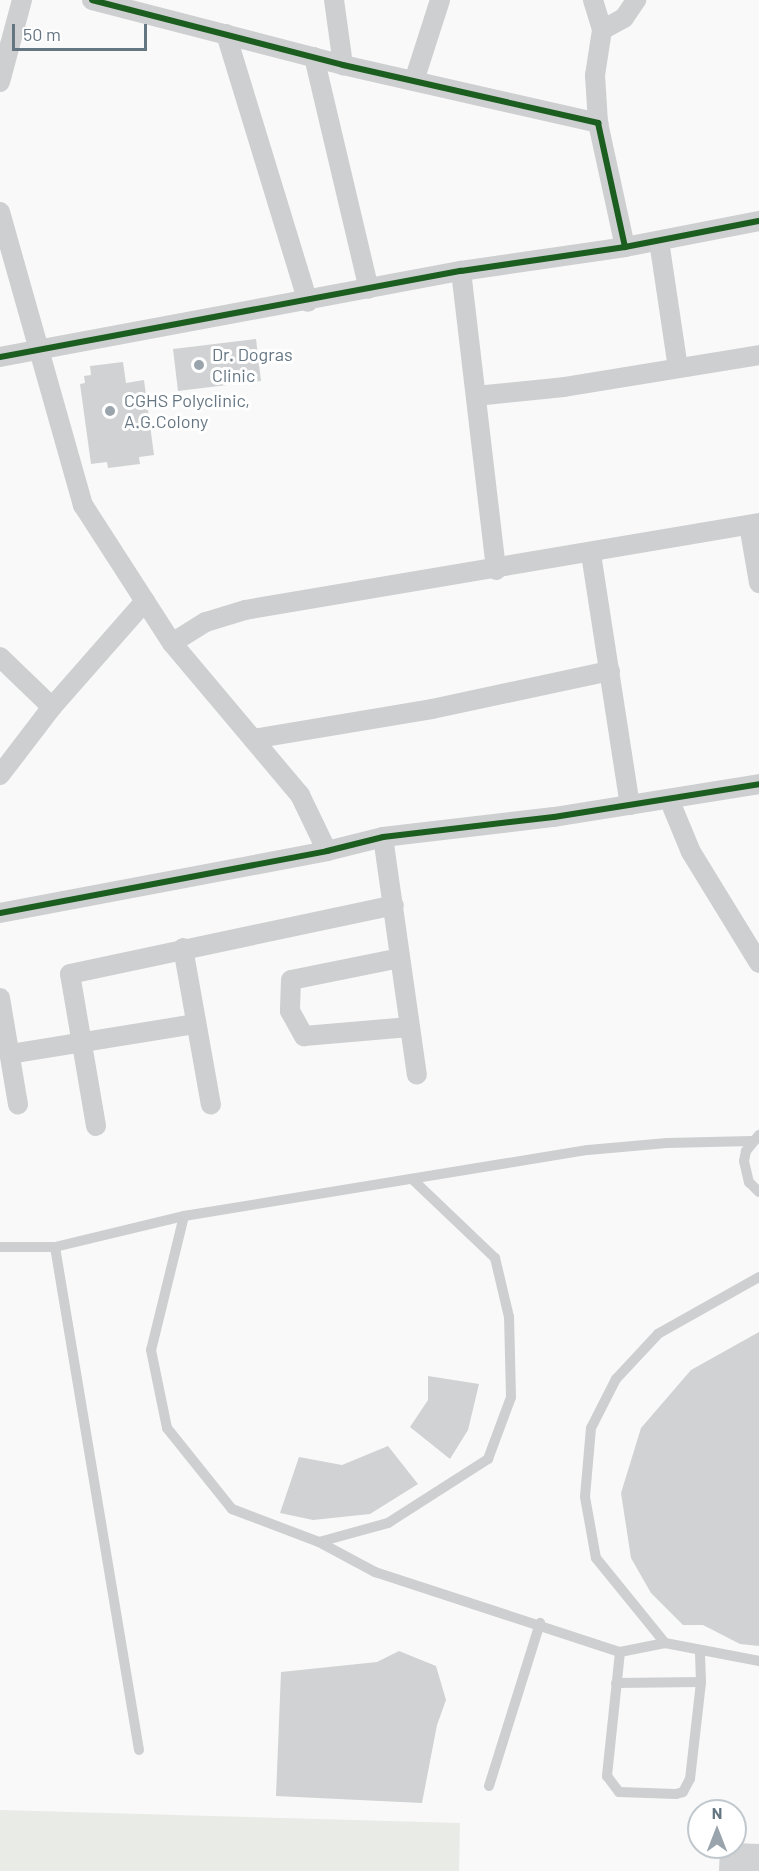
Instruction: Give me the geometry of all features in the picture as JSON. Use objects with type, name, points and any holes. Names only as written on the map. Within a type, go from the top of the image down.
[{"type":"street","points":[[0,82],[22,0]]},
{"type":"street","points":[[92,0],[343,65],[597,123]]},
{"type":"street","points":[[334,0],[343,65]]},
{"type":"street","points":[[414,81],[440,0]]},
{"type":"street","points":[[593,0],[602,30],[594,84],[597,123],[625,247]]},
{"type":"street","points":[[602,30],[624,18],[636,0]]},
{"type":"street","points":[[226,34],[308,302]]},
{"type":"street","points":[[314,57],[369,290]]},
{"type":"street","points":[[0,212],[36,351],[83,506],[172,643],[300,795],[327,851]]},
{"type":"street","points":[[0,357],[308,302],[462,271],[625,247],[759,221]]},
{"type":"street","points":[[659,241],[678,368]]},
{"type":"street","points":[[462,271],[496,570]]},
{"type":"street","points":[[476,396],[759,355]]},
{"type":"street","points":[[172,643],[206,622],[245,610],[591,554],[754,524],[759,583]]},
{"type":"street","points":[[591,554],[630,805]]},
{"type":"street","points":[[0,775],[52,707],[145,601]]},
{"type":"street","points":[[0,657],[52,707]]},
{"type":"street","points":[[253,739],[432,709],[610,671]]},
{"type":"street","points":[[0,913],[327,851],[383,837],[630,805],[759,784]]},
{"type":"street","points":[[669,799],[691,852],[759,963]]},
{"type":"street","points":[[383,837],[417,1076]]},
{"type":"street","points":[[96,1126],[70,974],[183,948],[394,905]]},
{"type":"street","points":[[183,948],[211,1105]]},
{"type":"street","points":[[400,958],[291,980],[290,1011],[304,1036],[410,1027]]},
{"type":"street","points":[[0,998],[18,1104]]},
{"type":"street","points":[[10,1054],[196,1024]]},
{"type":"lane","points":[[0,1247],[55,1246],[184,1216],[588,1150],[667,1143],[755,1138],[744,1161],[745,1172],[759,1192]]},
{"type":"lane","points":[[319,1542],[388,1523],[488,1459],[512,1397],[509,1317],[495,1258],[412,1179]]},
{"type":"lane","points":[[184,1216],[151,1350],[167,1428],[232,1509],[319,1542],[375,1572],[540,1623],[621,1652],[665,1643],[700,1652],[759,1661]]},
{"type":"lane","points":[[55,1246],[139,1750]]},
{"type":"lane","points":[[665,1643],[596,1558],[585,1497],[591,1428],[616,1379],[658,1334],[759,1278]]},
{"type":"lane","points":[[489,1786],[540,1623]]},
{"type":"lane","points":[[621,1652],[607,1776],[611,1785],[619,1791],[676,1794],[683,1791],[690,1779],[701,1682],[700,1652]]},
{"type":"lane","points":[[616,1683],[701,1682]]},
{"type":"shaded area","points":[[0,1810],[460,1823],[459,1871],[0,1871]]},
{"type":"building","points":[[256,339],[261,381],[178,391],[173,349]]},
{"type":"building","points":[[123,362],[126,383],[144,380],[154,455],[139,457],[140,464],[108,468],[107,462],[91,464],[80,384],[85,383],[84,376],[91,375],[90,366]]},
{"type":"building","points":[[759,1332],[759,1646],[740,1644],[703,1625],[683,1625],[651,1593],[631,1558],[621,1493],[641,1428],[691,1370]]},
{"type":"building","points":[[428,1376],[479,1384],[468,1430],[450,1459],[410,1427],[428,1400]]},
{"type":"building","points":[[388,1446],[418,1484],[370,1514],[313,1520],[280,1513],[299,1457],[342,1465]]},
{"type":"building","points":[[399,1651],[436,1666],[446,1700],[437,1725],[422,1803],[276,1796],[281,1672],[377,1662]]},
{"type":"building","points":[[747,1844],[759,1844],[759,1871],[719,1871],[720,1859],[747,1859]]},
{"type":"cycle path","points":[[92,0],[343,65],[598,123],[625,247]]},
{"type":"cycle path","points":[[0,357],[461,271],[625,247],[759,221]]},
{"type":"cycle path","points":[[0,913],[327,851],[383,837],[554,817],[759,784]]},
{"type":"place","name":"Dr. Dogras Clinic","points":[[199,365]]},
{"type":"place","name":"CGHS Polyclinic, A.G.Colony","points":[[110,411]]}]
